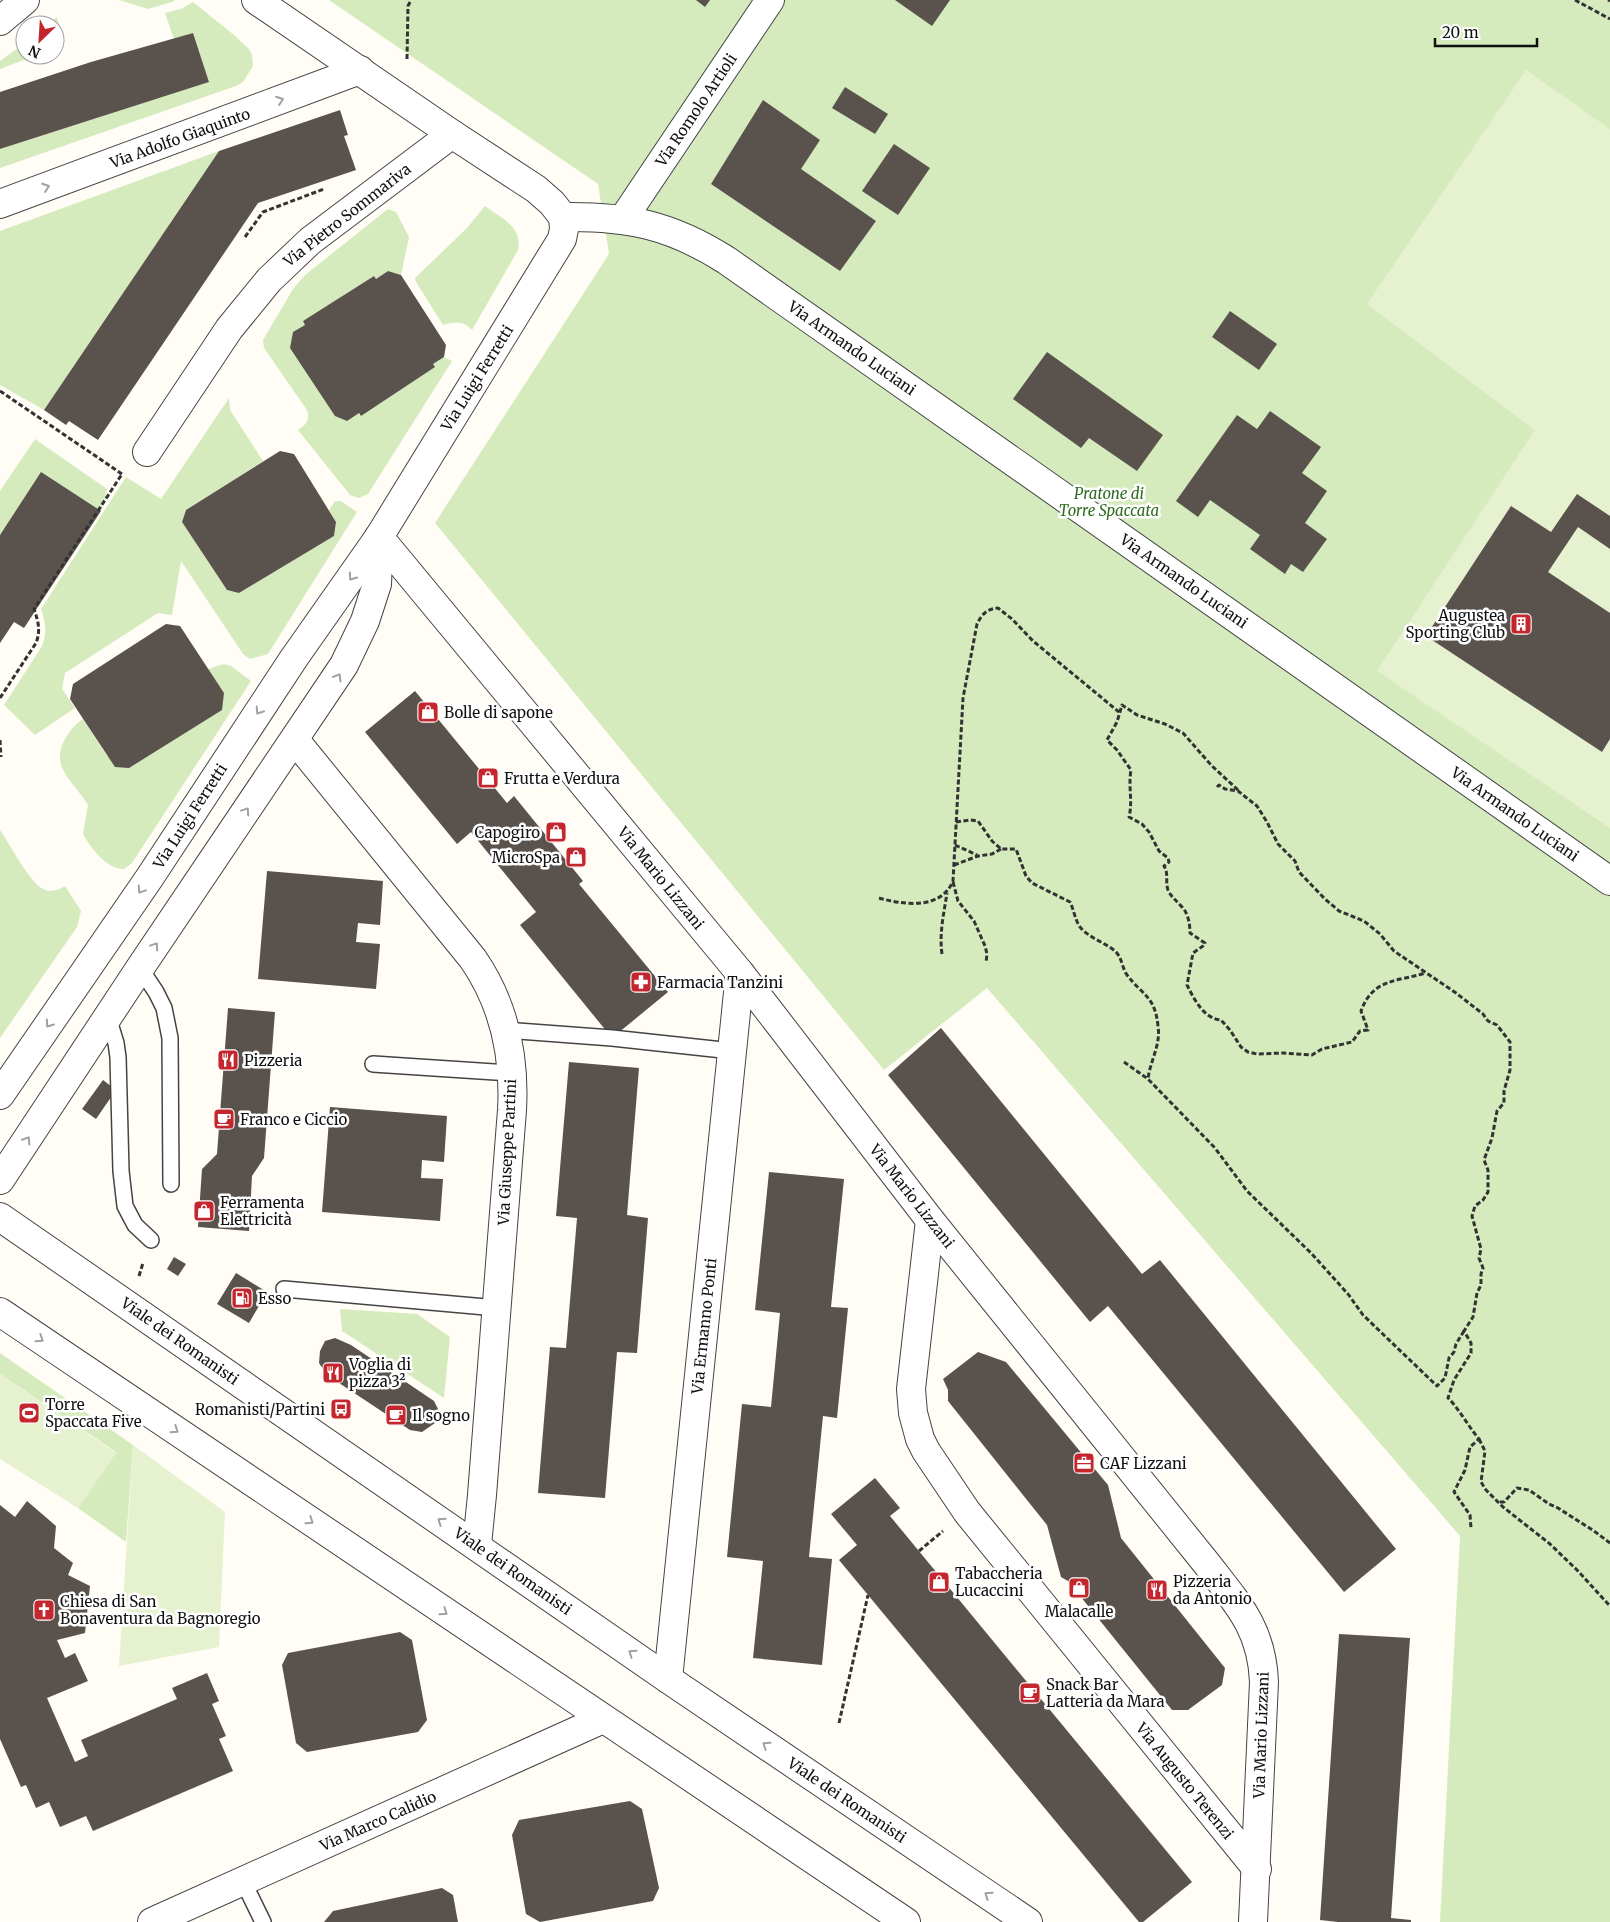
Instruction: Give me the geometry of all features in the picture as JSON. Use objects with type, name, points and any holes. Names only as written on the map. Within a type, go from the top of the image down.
[{"type":"street","points":[[0,21],[25,0]]},
{"type":"street","points":[[256,0],[536,189],[552,203],[563,217]]},
{"type":"street","name":"Via Romolo Artioli","points":[[623,219],[770,0]]},
{"type":"street","name":"Via Adolfo Giaquinto","points":[[0,204],[360,70]]},
{"type":"street","name":"Via Pietro Sommariva","points":[[146,452],[229,329],[274,274],[310,241],[452,134]]},
{"type":"street","name":"Via Armando Luciani","points":[[563,217],[623,219],[652,225],[681,235],[726,260],[1610,881]]},
{"type":"street","name":"Via Luigi Ferretti","points":[[0,1094],[145,884],[294,658],[379,537],[562,239],[564,229],[563,217]]},
{"type":"street","name":"Via Luigi Ferretti","points":[[0,1180],[140,968],[332,686],[358,638],[377,584],[379,537]]},
{"type":"street","name":"Via Mario Lizzani","points":[[379,537],[740,973],[930,1220],[1239,1605],[1256,1634],[1262,1657],[1264,1682],[1254,1922]]},
{"type":"street","name":"Via Giuseppe Partini","points":[[295,740],[473,959],[494,996],[506,1030],[512,1074],[512,1110],[477,1545]]},
{"type":"street","name":"Via Ermanno Ponti","points":[[668,1679],[740,973]]},
{"type":"street","name":"Viale dei Romanisti","points":[[0,1217],[477,1545],[668,1679],[1028,1922]]},
{"type":"street","name":"Via Augusto Terenzi","points":[[930,1220],[911,1389],[916,1426],[926,1451],[967,1512],[1257,1869]]},
{"type":"street","points":[[0,1312],[906,1922]]},
{"type":"street","name":"Via Marco Calidio","points":[[152,1922],[603,1719]]},
{"type":"lane","points":[[140,968],[164,1008],[170,1038],[171,1184]]},
{"type":"lane","points":[[108,1017],[118,1057],[121,1171],[125,1206],[136,1224],[151,1240]]},
{"type":"lane","points":[[506,1030],[612,1038],[732,1051]]},
{"type":"lane","points":[[373,1064],[512,1074]]},
{"type":"lane","points":[[284,1289],[497,1308]]},
{"type":"lane","points":[[243,1881],[263,1922]]},
{"type":"path","points":[[407,59],[408,6],[411,0]]},
{"type":"path","points":[[1575,0],[1610,19]]},
{"type":"path","points":[[246,238],[263,212],[326,188]]},
{"type":"path","points":[[0,391],[122,474]]},
{"type":"path","points":[[0,698],[39,635],[38,621],[34,609],[122,474],[146,452]]},
{"type":"path","points":[[986,962],[985,946],[974,921],[958,901],[953,881],[959,744],[966,680],[977,624],[982,615],[990,608],[998,608],[1012,619],[1033,641],[1119,712]]},
{"type":"path","points":[[1124,1062],[1148,1080],[1215,1148],[1248,1191],[1311,1253],[1348,1294],[1363,1315],[1438,1386],[1445,1378],[1449,1358],[1454,1352],[1456,1344],[1473,1317],[1477,1293],[1481,1285],[1483,1268],[1479,1258],[1481,1249],[1472,1216],[1475,1206],[1483,1200],[1488,1192],[1488,1170],[1484,1160],[1492,1138],[1496,1111],[1504,1103],[1504,1091],[1510,1070],[1510,1042],[1497,1025],[1488,1021],[1483,1014],[1456,992],[1394,950],[1380,934],[1364,921],[1339,911],[1325,899],[1299,872],[1295,861],[1278,844],[1257,806],[1212,766],[1184,733],[1138,715],[1122,705],[1117,722],[1107,740],[1117,750],[1130,770],[1129,784],[1132,806],[1129,818],[1142,824],[1154,839],[1159,851],[1168,858],[1169,862],[1164,866],[1167,871],[1166,883],[1169,892],[1185,911],[1190,926],[1190,933],[1205,943],[1204,946],[1193,953],[1188,985],[1205,1014],[1216,1020],[1221,1020],[1241,1047],[1248,1052],[1257,1054],[1283,1053],[1300,1056],[1312,1055],[1322,1049],[1352,1042],[1360,1031],[1368,1030],[1360,1011],[1370,994],[1387,982],[1426,973]]},
{"type":"path","points":[[0,740],[1,758]]},
{"type":"path","points":[[1217,787],[1219,785],[1225,789],[1238,791]]},
{"type":"path","points":[[956,822],[978,821],[1001,850]]},
{"type":"path","points":[[955,844],[978,856]]},
{"type":"path","points":[[954,865],[1001,850],[1016,849],[1026,876],[1032,884],[1070,902],[1079,925],[1085,932],[1118,954],[1127,974],[1149,997],[1155,1010],[1158,1042],[1149,1068],[1148,1080]]},
{"type":"path","points":[[879,898],[891,901],[926,902],[939,899],[947,892],[953,881]]},
{"type":"path","points":[[942,954],[942,928],[947,892]]},
{"type":"path","points":[[1464,1331],[1471,1343],[1471,1353],[1454,1380],[1448,1398],[1456,1406],[1485,1451],[1481,1482],[1486,1490],[1500,1501],[1503,1507],[1550,1544],[1610,1606]]},
{"type":"path","points":[[1470,1528],[1470,1515],[1454,1492],[1465,1470],[1470,1447],[1479,1439]]},
{"type":"path","points":[[1500,1501],[1504,1502],[1517,1488],[1529,1490],[1610,1543]]},
{"type":"path","points":[[839,1723],[868,1595]]},
{"type":"green space","points":[[119,0],[173,0],[175,1],[148,9]]},
{"type":"green space","name":"Pratone di Torre Spaccata","points":[[329,0],[1610,0],[1610,1922],[1440,1922],[1460,1536],[987,988],[884,1070],[435,523],[609,254],[598,184]]},
{"type":"green space","points":[[193,2],[249,49],[252,55],[253,66],[243,82],[0,168],[0,149],[209,82],[193,33],[174,39],[165,13],[181,9]]},
{"type":"green space","points":[[15,50],[15,63],[0,69],[0,61]]},
{"type":"green space","points":[[1526,70],[1610,129],[1610,828],[1377,671],[1535,430],[1367,304]]},
{"type":"green space","points":[[219,151],[44,410],[0,385],[0,231]]},
{"type":"green space","points":[[485,206],[504,219],[514,229],[519,242],[518,250],[472,330],[459,323],[443,325],[415,278],[467,228]]},
{"type":"green space","points":[[388,209],[396,212],[409,237],[401,275],[388,271],[376,279],[374,276],[304,321],[305,325],[293,333],[290,348],[361,416],[434,367],[433,364],[444,357],[452,361],[368,494],[359,498],[350,495],[298,430],[307,422],[307,410],[264,348],[263,340],[293,289],[305,275]]},
{"type":"green space","points":[[229,398],[230,410],[263,461],[186,510],[182,522],[227,590],[239,593],[334,536],[336,522],[329,510],[335,501],[341,501],[357,512],[268,654],[250,659],[243,654],[181,561],[172,615],[158,613],[65,673],[62,689],[75,708],[35,735],[4,705],[42,646],[45,628],[41,609],[126,477],[161,499]]},
{"type":"green space","points":[[35,439],[107,489],[101,511],[41,473],[0,535],[0,491]]},
{"type":"green space","points":[[224,664],[231,666],[251,681],[132,863],[124,869],[111,866],[100,857],[83,834],[88,805],[62,769],[60,752],[65,739],[83,719],[107,756],[121,757],[208,669]]},
{"type":"green space","points":[[0,830],[26,871],[38,885],[43,889],[52,891],[65,886],[81,911],[77,927],[0,1038]]},
{"type":"green space","points":[[340,1309],[417,1314],[450,1337],[444,1398],[342,1331]]},
{"type":"green space","points":[[0,1353],[133,1445],[126,1542],[78,1508],[116,1452],[0,1374]]},
{"type":"green space","name":"Torre Spaccata Five","points":[[0,1374],[116,1453],[78,1508],[0,1459]]},
{"type":"green space","points":[[133,1445],[225,1512],[219,1647],[119,1666]]},
{"type":"building","points":[[696,0],[710,0],[705,7]]},
{"type":"building","points":[[895,0],[950,0],[932,26]]},
{"type":"building","points":[[193,33],[209,82],[0,149],[0,92],[91,62]]},
{"type":"building","points":[[845,87],[888,114],[875,134],[832,108]]},
{"type":"building","points":[[763,100],[820,140],[801,169],[876,221],[840,271],[711,184]]},
{"type":"building","points":[[340,110],[348,135],[344,136],[356,170],[258,203],[98,440],[69,421],[66,425],[44,410],[219,151]]},
{"type":"building","points":[[894,144],[930,168],[898,215],[862,191]]},
{"type":"building","points":[[388,271],[401,275],[446,345],[444,357],[433,364],[435,367],[361,416],[359,413],[347,421],[335,416],[290,348],[293,332],[305,325],[303,321],[374,276],[376,279]]},
{"type":"building","points":[[1230,311],[1277,344],[1259,370],[1212,337]]},
{"type":"building","points":[[1047,352],[1163,435],[1137,471],[1089,438],[1081,448],[1013,399]]},
{"type":"building","points":[[1270,411],[1321,447],[1302,473],[1327,491],[1305,523],[1327,539],[1303,572],[1291,564],[1285,574],[1250,549],[1260,535],[1210,500],[1198,517],[1176,501],[1237,415],[1257,429]]},
{"type":"building","points":[[280,451],[294,454],[336,522],[334,536],[239,593],[227,590],[182,522],[186,510]]},
{"type":"building","points":[[41,472],[101,511],[24,628],[14,622],[0,643],[0,535]]},
{"type":"building","name":"Augustea Sporting Club","points":[[1577,494],[1610,516],[1610,549],[1578,527],[1548,572],[1610,613],[1610,739],[1602,752],[1426,636],[1511,506],[1551,532]]},
{"type":"building","points":[[166,624],[180,626],[224,693],[222,710],[129,768],[115,767],[70,699],[73,684]]},
{"type":"building","points":[[415,691],[507,803],[514,796],[583,881],[579,884],[668,992],[612,1038],[520,925],[536,912],[471,832],[457,844],[365,732]]},
{"type":"building","points":[[267,871],[383,881],[380,925],[358,923],[356,942],[380,944],[376,989],[258,979]]},
{"type":"building","points":[[228,1008],[275,1012],[264,1158],[252,1176],[249,1231],[198,1227],[202,1169],[217,1154]]},
{"type":"building","points":[[941,1028],[1142,1274],[1160,1260],[1396,1549],[1344,1592],[1108,1306],[1090,1322],[888,1075]]},
{"type":"building","points":[[569,1062],[639,1068],[627,1215],[648,1218],[637,1353],[617,1352],[605,1498],[538,1493],[550,1347],[566,1348],[577,1218],[556,1216]]},
{"type":"building","points":[[103,1080],[116,1090],[96,1119],[82,1109]]},
{"type":"building","points":[[330,1107],[447,1116],[444,1162],[422,1160],[421,1178],[443,1179],[440,1221],[322,1212]]},
{"type":"building","points":[[769,1172],[844,1179],[831,1307],[848,1308],[837,1418],[823,1416],[809,1557],[832,1559],[822,1665],[753,1658],[763,1561],[727,1557],[742,1404],[771,1407],[780,1313],[755,1310]]},
{"type":"building","points":[[174,1257],[186,1264],[178,1276],[167,1269]]},
{"type":"building","name":"Esso","points":[[236,1273],[267,1292],[249,1323],[217,1304]]},
{"type":"building","points":[[335,1338],[351,1345],[434,1401],[439,1411],[435,1423],[422,1432],[410,1430],[327,1375],[319,1363],[320,1351],[325,1341]]},
{"type":"building","points":[[978,1352],[1006,1362],[1108,1485],[1121,1538],[1225,1668],[1222,1685],[1188,1710],[1172,1710],[1068,1581],[1061,1577],[1047,1525],[948,1401],[948,1390],[943,1379]]},
{"type":"building","points":[[875,1478],[900,1508],[890,1516],[1192,1882],[1143,1922],[1139,1922],[839,1560],[857,1545],[831,1514]]},
{"type":"building","points":[[27,1501],[56,1526],[54,1548],[73,1563],[68,1575],[90,1586],[85,1633],[57,1640],[65,1658],[75,1653],[88,1681],[47,1698],[75,1762],[88,1756],[81,1740],[177,1699],[172,1688],[207,1673],[219,1701],[212,1704],[226,1736],[219,1739],[233,1771],[93,1831],[86,1816],[60,1827],[49,1802],[36,1808],[26,1785],[21,1787],[0,1739],[0,1505],[15,1517]]},
{"type":"building","points":[[400,1632],[412,1640],[427,1720],[418,1732],[307,1752],[296,1743],[282,1665],[288,1653]]},
{"type":"building","points":[[1339,1634],[1410,1638],[1391,1918],[1411,1920],[1411,1922],[1338,1922],[1320,1920]]},
{"type":"building","points":[[630,1801],[642,1809],[659,1888],[653,1901],[540,1922],[526,1914],[512,1835],[519,1820]]},
{"type":"building","points":[[442,1888],[453,1895],[458,1922],[324,1922],[333,1911]]},
{"type":"place","name":"Augustea Sporting Club","points":[[1521,624]]},
{"type":"place","name":"Bolle di sapone","points":[[428,712]]},
{"type":"place","name":"Frutta e Verdura","points":[[488,778]]},
{"type":"place","name":"Capogiro","points":[[556,832]]},
{"type":"place","name":"MicroSpa","points":[[576,857]]},
{"type":"place","name":"Farmacia Tanzini","points":[[641,982]]},
{"type":"place","name":"Pizzeria","points":[[228,1060]]},
{"type":"place","name":"Franco e Ciccio","points":[[224,1119]]},
{"type":"place","name":"Ferramenta Elettricità","points":[[204,1211]]},
{"type":"place","name":"Esso","points":[[242,1298]]},
{"type":"place","name":"Voglia di pizza 3²","points":[[333,1373]]},
{"type":"place","name":"Romanisti/Partini","points":[[341,1409]]},
{"type":"place","name":"Torre Spaccata Five","points":[[29,1413]]},
{"type":"place","name":"Il sogno","points":[[396,1415]]},
{"type":"place","name":"CAF Lizzani","points":[[1084,1463]]},
{"type":"place","name":"Tabaccheria Lucaccini","points":[[939,1582]]},
{"type":"place","name":"Malacalle","points":[[1079,1588]]},
{"type":"place","name":"Pizzeria da Antonio","points":[[1157,1590]]},
{"type":"place","name":"Chiesa di San Bonaventura da Bagnoregio","points":[[44,1610]]},
{"type":"place","name":"Snack Bar Latteria da Mara","points":[[1030,1693]]}]
